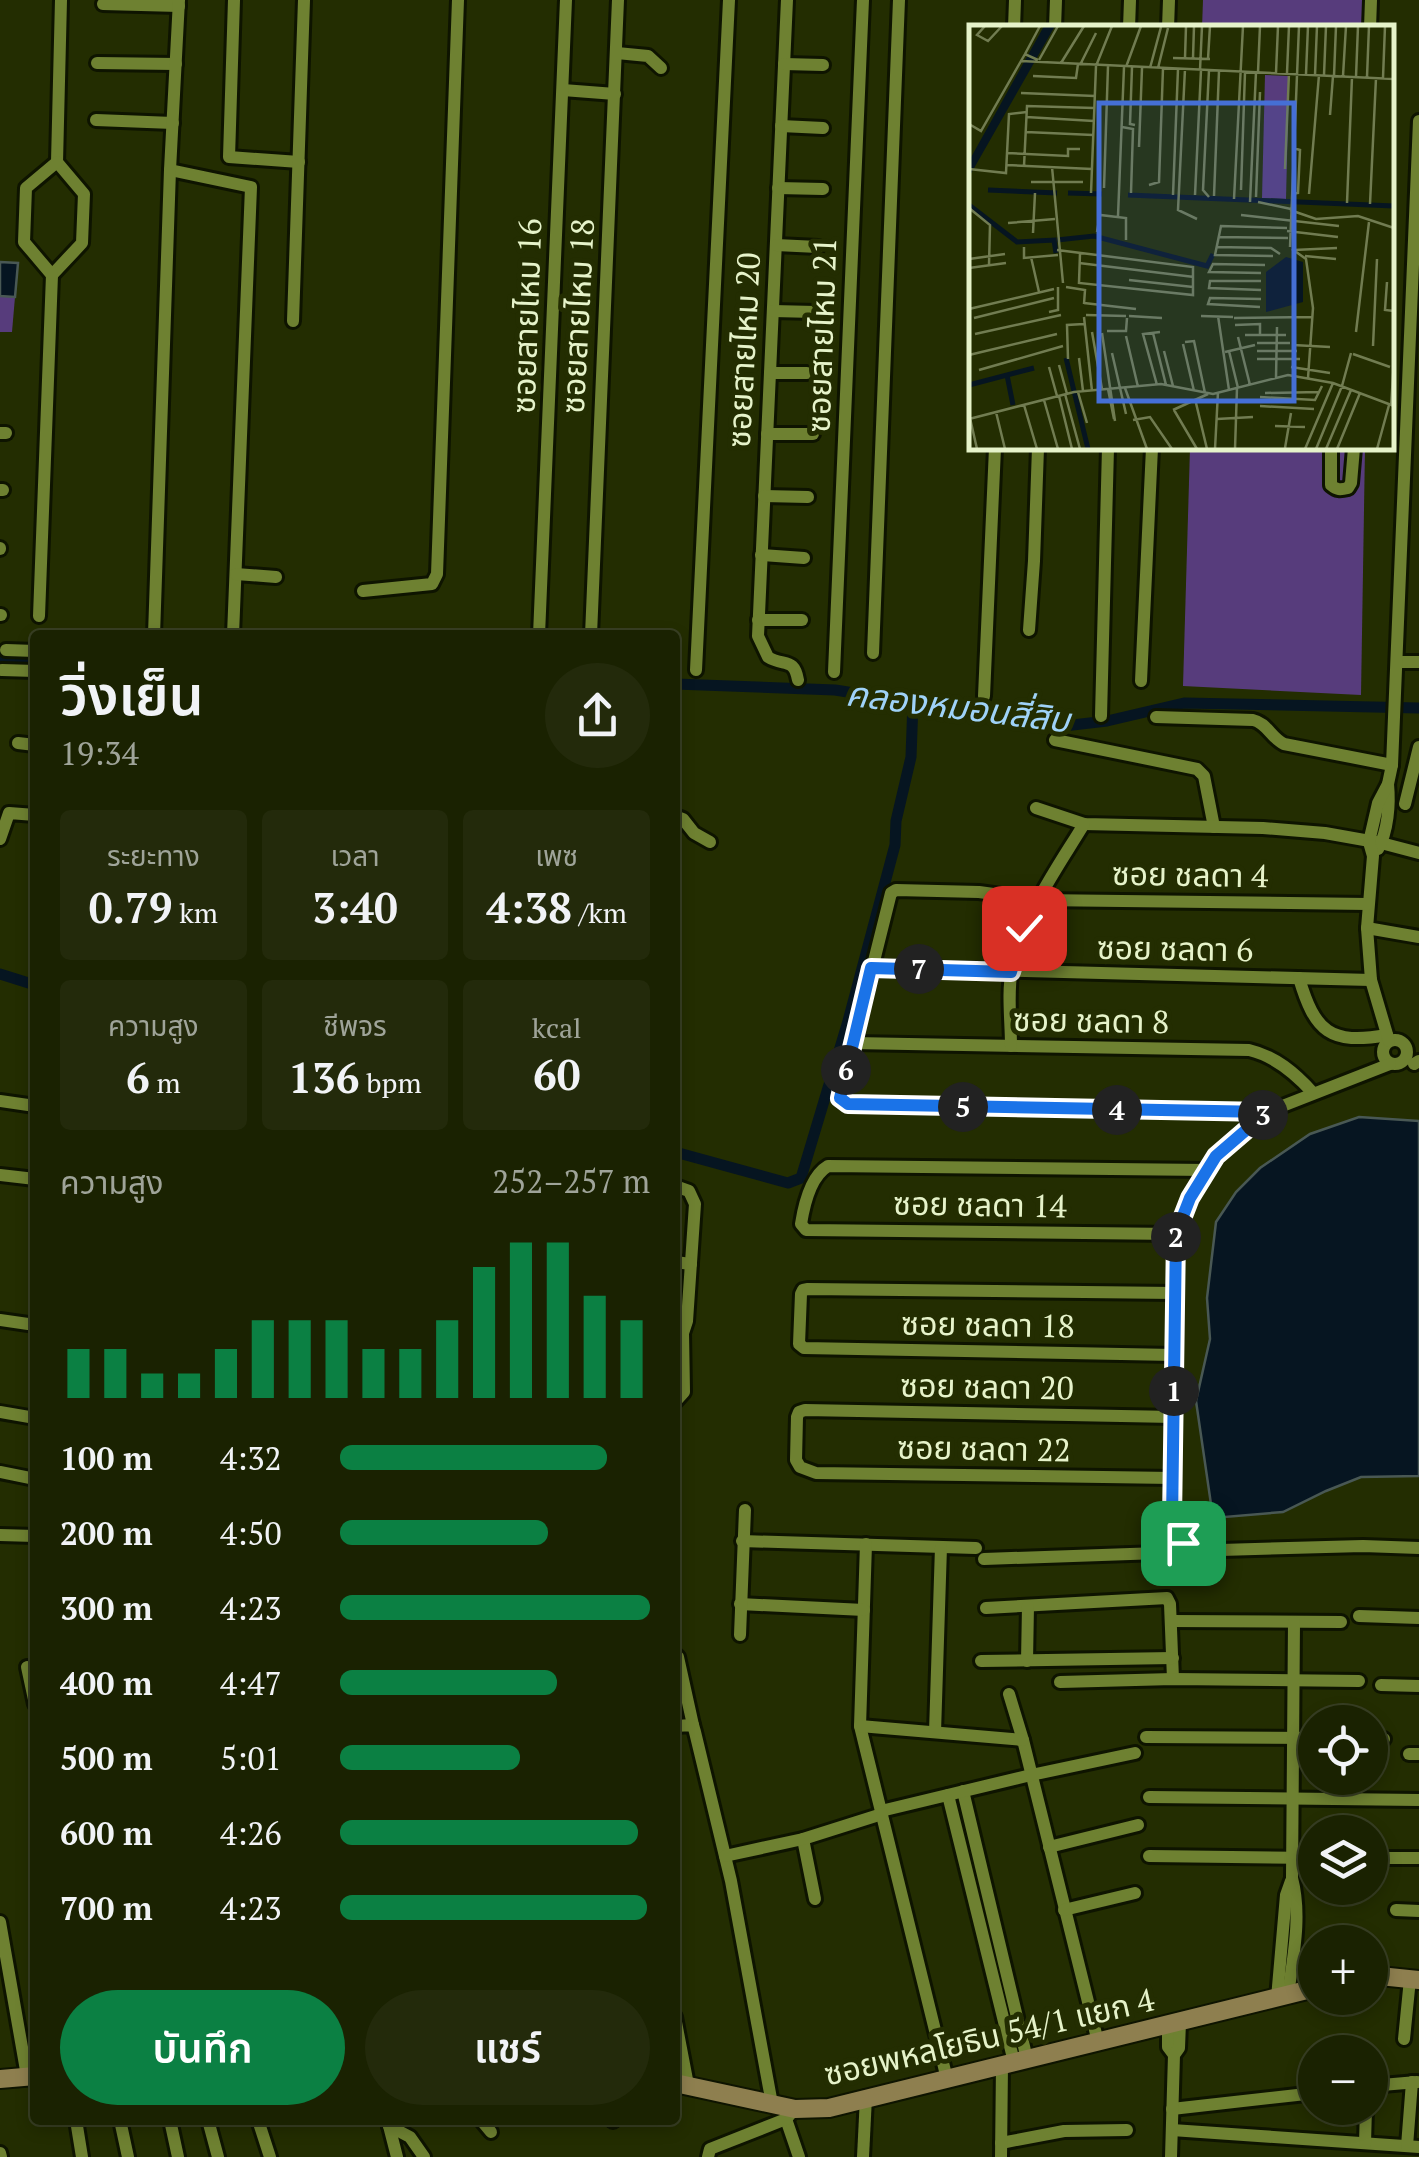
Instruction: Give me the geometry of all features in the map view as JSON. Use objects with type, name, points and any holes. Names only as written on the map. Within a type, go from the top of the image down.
[{"type":"street","points":[[39,616],[52,274],[82,243],[84,194],[57,162],[62,0]]},
{"type":"street","points":[[234,0],[229,157],[299,162]]},
{"type":"street","points":[[293,321],[304,0]]},
{"type":"street","points":[[363,590],[432,584],[437,574],[458,0]]},
{"type":"street","name":"ซอยสายไหม 16","points":[[539,630],[566,0]]},
{"type":"street","name":"ซอยสายไหม 18","points":[[591,630],[618,0]]},
{"type":"street","points":[[696,670],[729,0]]},
{"type":"street","name":"ซอยสายไหม 20","points":[[787,0],[758,636],[770,659],[792,665],[798,680]]},
{"type":"street","name":"ซอยสายไหม 21","points":[[834,672],[864,0]]},
{"type":"street","points":[[873,654],[899,0]]},
{"type":"street","points":[[1014,25],[1015,0]]},
{"type":"street","points":[[1055,25],[1056,0]]},
{"type":"street","points":[[1129,25],[1130,0]]},
{"type":"street","points":[[1370,25],[1371,0]]},
{"type":"street","points":[[103,4],[179,3],[154,630]]},
{"type":"street","points":[[616,52],[648,56],[660,68]]},
{"type":"street","points":[[97,63],[176,64]]},
{"type":"street","points":[[784,64],[823,65]]},
{"type":"street","points":[[563,90],[615,94]]},
{"type":"street","points":[[96,120],[172,123]]},
{"type":"street","points":[[1390,1064],[1382,1050],[1388,1038],[1371,980],[1366,928],[1375,847],[1390,798],[1415,329],[1419,121]]},
{"type":"street","points":[[781,126],[823,128]]},
{"type":"street","points":[[52,274],[24,242],[26,188],[57,162]]},
{"type":"street","points":[[170,170],[251,187],[234,630]]},
{"type":"street","points":[[778,188],[822,189]]},
{"type":"street","points":[[776,244],[818,247]]},
{"type":"street","points":[[772,311],[815,312]]},
{"type":"street","points":[[770,373],[806,373]]},
{"type":"street","points":[[767,434],[813,434]]},
{"type":"street","points":[[984,696],[995,450]]},
{"type":"street","points":[[1029,630],[1038,450]]},
{"type":"street","points":[[1100,716],[1108,450]]},
{"type":"street","points":[[1141,680],[1152,450]]},
{"type":"street","points":[[1331,450],[1331,485],[1342,489],[1350,484],[1354,450]]},
{"type":"street","points":[[764,496],[808,497]]},
{"type":"street","points":[[761,556],[804,558]]},
{"type":"street","points":[[236,574],[276,577]]},
{"type":"street","points":[[758,620],[802,620]]},
{"type":"street","points":[[6,650],[30,651]]},
{"type":"street","points":[[1398,662],[1419,662]]},
{"type":"street","points":[[2,670],[30,671]]},
{"type":"street","points":[[1156,716],[1253,720],[1284,744],[1390,774]]},
{"type":"street","points":[[1055,740],[1197,769],[1204,776],[1214,827]]},
{"type":"street","points":[[18,743],[30,744]]},
{"type":"street","points":[[1390,774],[1397,798],[1412,806],[1419,747]]},
{"type":"street","points":[[1036,808],[1084,824],[1325,833],[1375,847],[1419,853]]},
{"type":"street","points":[[0,839],[8,813],[30,815]]},
{"type":"street","points":[[680,818],[694,833],[710,842]]},
{"type":"street","points":[[1011,1046],[1011,972],[1024,928],[1084,824]]},
{"type":"street","name":"ซอย ชลดา 4","points":[[871,968],[892,891],[979,892],[1037,900],[1368,904]]},
{"type":"street","points":[[1366,928],[1419,937]]},
{"type":"street","points":[[871,968],[840,1098],[848,1104],[1267,1112]]},
{"type":"street","name":"ซอย ชลดา 6","points":[[871,968],[1371,980]]},
{"type":"street","name":"ซอย ชลดา 6","points":[[1299,978],[1314,1017],[1324,1028],[1337,1036],[1354,1039],[1388,1038]]},
{"type":"street","points":[[1183,1543],[1172,1521],[1176,1234],[1190,1198],[1216,1156],[1267,1112],[1390,1064],[1414,1062],[1404,1044],[1388,1038]]},
{"type":"street","name":"ซอย ชลดา 8","points":[[853,1044],[1249,1050],[1264,1053],[1288,1068],[1313,1093]]},
{"type":"street","points":[[0,1101],[30,1105]]},
{"type":"street","name":"ซอย ชลดา 14","points":[[1176,1234],[806,1230],[802,1224],[818,1174],[828,1166],[1207,1170]]},
{"type":"street","points":[[0,1175],[30,1178]]},
{"type":"street","points":[[680,1188],[689,1191],[695,1204],[687,1322],[680,1332]]},
{"type":"street","points":[[680,1263],[691,1264]]},
{"type":"street","name":"ซอย ชลดา 18","points":[[1174,1355],[800,1347],[800,1294],[803,1290],[1175,1293]]},
{"type":"street","points":[[0,1320],[30,1324]]},
{"type":"street","points":[[680,1346],[684,1392],[680,1396]]},
{"type":"street","name":"ซอย ชลดา 20","points":[[797,1464],[799,1412],[805,1410],[1174,1417]]},
{"type":"street","points":[[0,1412],[30,1417]]},
{"type":"street","name":"ซอย ชลดา 22","points":[[797,1464],[816,1474],[1173,1478]]},
{"type":"street","points":[[0,1472],[30,1478]]},
{"type":"street","points":[[740,1635],[745,1510]]},
{"type":"street","points":[[0,1536],[30,1536]]},
{"type":"street","points":[[742,1542],[940,1547],[980,1553],[1160,1553],[1183,1543],[1221,1550],[1419,1548]]},
{"type":"street","points":[[866,1544],[860,1726],[947,2079]]},
{"type":"street","points":[[935,1732],[940,1547]]},
{"type":"street","points":[[986,1608],[1167,1598],[1174,1679]]},
{"type":"street","points":[[740,1604],[864,1610]]},
{"type":"street","points":[[1027,1660],[1028,1606]]},
{"type":"street","points":[[1359,1616],[1419,1618]]},
{"type":"street","points":[[1171,1620],[1341,1622]]},
{"type":"street","points":[[1282,1996],[1286,1895],[1292,1878],[1294,1622]]},
{"type":"street","points":[[981,1661],[1173,1658]]},
{"type":"street","points":[[28,1666],[30,1677]]},
{"type":"street","points":[[680,1667],[725,1856],[772,2104]]},
{"type":"street","points":[[1060,1682],[1360,1680]]},
{"type":"street","points":[[1381,1685],[1419,1686]]},
{"type":"street","points":[[1009,1694],[1098,2042]]},
{"type":"street","points":[[680,1726],[693,1725]]},
{"type":"street","points":[[860,1726],[1023,1740]]},
{"type":"street","points":[[1146,1737],[1298,1738]]},
{"type":"street","points":[[725,1856],[803,1839],[963,1791],[1135,1753]]},
{"type":"street","points":[[963,1791],[987,1922],[1013,2031],[1014,2062],[1001,2150],[1064,2131],[1126,2130]]},
{"type":"street","points":[[948,1795],[987,1922]]},
{"type":"street","points":[[1149,1796],[1419,1800]]},
{"type":"street","points":[[1049,1847],[1138,1824]]},
{"type":"street","points":[[803,1839],[815,1899]]},
{"type":"street","points":[[1149,1856],[1298,1858]]},
{"type":"street","points":[[1388,1858],[1419,1858]]},
{"type":"street","points":[[1064,1910],[1135,1893]]},
{"type":"street","points":[[1396,1910],[1419,1910]]},
{"type":"street","points":[[0,1922],[30,2071]]},
{"type":"street","points":[[1388,1977],[1414,1980],[1404,2039]]},
{"type":"street","name":"ซอยพหลโยธิน 54/1 แยก 4","points":[[682,2084],[772,2104],[791,2114],[829,2108],[1298,1992]]},
{"type":"street","points":[[1171,2157],[1174,2054],[1168,2046],[1174,2023]]},
{"type":"street","points":[[0,2079],[30,2076]]},
{"type":"street","points":[[1172,2130],[1359,2148],[1413,2146],[1415,2082],[1388,2084]]},
{"type":"street","points":[[1172,2109],[1298,2095]]},
{"type":"street","points":[[864,2157],[866,2098]]},
{"type":"street","points":[[708,2157],[710,2148],[791,2114],[799,2157]]},
{"type":"street","points":[[77,2125],[82,2157]]},
{"type":"street","points":[[121,2125],[128,2157]]},
{"type":"street","points":[[171,2125],[178,2157]]},
{"type":"street","points":[[209,2125],[218,2157]]},
{"type":"street","points":[[260,2125],[270,2157]]},
{"type":"street","points":[[389,2125],[397,2157]]},
{"type":"street","points":[[391,2125],[410,2138],[424,2157]]},
{"type":"street","points":[[485,2125],[490,2132]]},
{"type":"shaded area","points":[[1203,0],[1374,0],[1373,25],[1202,25]]},
{"type":"shaded area","points":[[0,296],[15,297],[12,332],[0,332]]},
{"type":"shaded area","points":[[1190,450],[1365,450],[1361,695],[1183,686]]},
{"type":"water","points":[[0,262],[18,263],[15,297],[0,296]]},
{"type":"water","points":[[1359,1117],[1419,1121],[1419,1476],[1361,1477],[1283,1512],[1213,1518],[1196,1401],[1210,1339],[1207,1298],[1216,1222],[1236,1192],[1260,1168],[1310,1134]]},
{"type":"waterway","name":"คลองหมอนสี่สิบ","points":[[0,660],[30,661]]},
{"type":"waterway","name":"คลองหมอนสี่สิบ","points":[[680,684],[835,690],[1064,726],[1107,721],[1184,703],[1419,708]]},
{"type":"waterway","points":[[680,1153],[788,1183],[801,1178],[895,845],[896,821],[911,757],[913,702]]},
{"type":"waterway","points":[[0,974],[30,983]]},
{"type":"route","points":[[1024,928],[1011,972],[871,968],[840,1098],[848,1104],[1267,1112],[1216,1156],[1190,1198],[1176,1234],[1172,1521],[1183,1543]]}]
